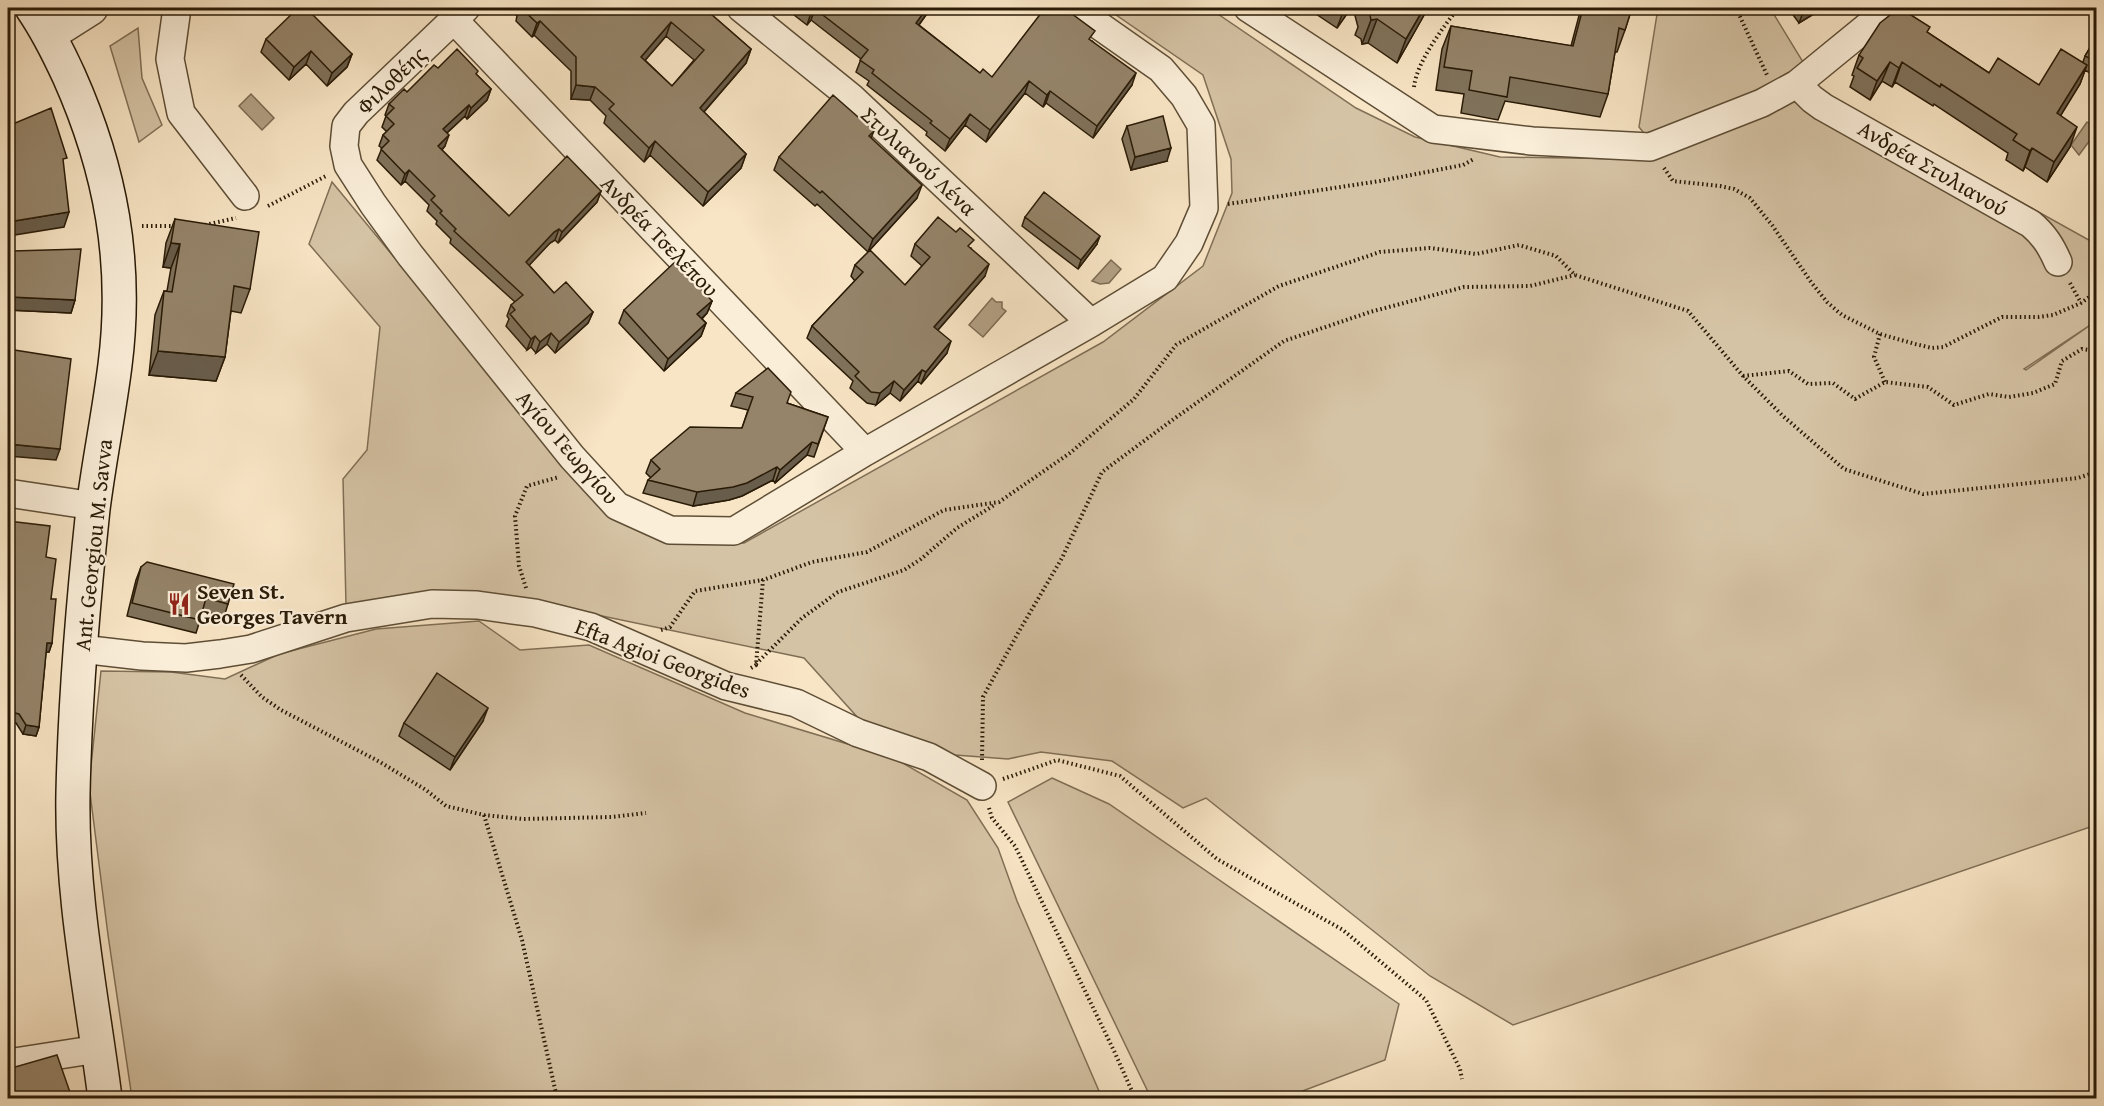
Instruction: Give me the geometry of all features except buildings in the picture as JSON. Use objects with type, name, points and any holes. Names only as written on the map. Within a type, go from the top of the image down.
[{"type":"main road","points":[[41,20],[91,8]]},
{"type":"main road","name":"Ant. Georgiou M. Savva","points":[[41,20],[87,116],[100,156],[109,190],[117,242],[120,292],[116,363],[94,506],[81,649],[73,795],[74,854],[81,929],[105,1098]]},
{"type":"street","points":[[177,8],[170,59],[181,113],[245,196]]},
{"type":"street","name":"Στυλιανού Λένα","points":[[741,8],[852,98],[1091,323]]},
{"type":"street","points":[[1074,8],[1161,69],[1184,96],[1201,125],[1204,208]]},
{"type":"street","points":[[1248,8],[1433,129],[1509,138],[1650,147],[1762,103],[1787,89],[1890,8]]},
{"type":"street","name":"Φιλοθέης","points":[[348,165],[344,146],[346,126],[356,113],[460,14]]},
{"type":"street","name":"Ανδρέα Τσελέπου","points":[[460,14],[865,452]]},
{"type":"street","name":"Ανδρέα Στυλιανού","points":[[1787,89],[1812,99],[2031,224],[2050,245],[2058,262]]},
{"type":"street","name":"Αγίου Γεωργίου","points":[[348,165],[410,255],[572,457],[617,506],[670,530],[734,531],[865,452],[1091,323],[1165,278],[1189,243],[1204,208]]},
{"type":"street","points":[[8,493],[94,506]]},
{"type":"street","name":"Efta Agioi Georgides","points":[[81,649],[186,658],[251,649],[346,618],[432,604],[477,605],[535,613],[591,627],[726,687],[796,704],[858,733],[929,757],[982,786]]},
{"type":"street","points":[[8,1063],[98,1049]]},
{"type":"path","points":[[1411,114],[1415,77],[1440,33],[1458,8]]},
{"type":"path","points":[[1736,8],[1787,89]]},
{"type":"path","points":[[1204,208],[1380,181],[1463,165],[1509,138]]},
{"type":"path","points":[[1650,147],[1673,181],[1734,189],[1750,198],[1827,302],[1842,315],[1880,334],[1932,348],[1944,347],[2002,317],[2053,315],[2081,303],[2097,292]]},
{"type":"path","points":[[726,687],[756,665],[802,618],[838,592],[904,570],[921,559],[957,528],[1070,453],[1134,399],[1176,345],[1279,286],[1380,252],[1430,248],[1476,254],[1519,245],[1556,256],[1575,275],[1688,311],[1743,376],[1783,416],[1844,469],[1923,494],[2078,478],[2097,472]]},
{"type":"path","points":[[1135,1098],[1015,846],[992,818],[982,786],[983,697],[1062,558],[1102,472],[1171,420],[1284,341],[1370,312],[1464,287],[1530,286],[1575,275]]},
{"type":"path","points":[[1880,334],[1874,357],[1885,382]]},
{"type":"path","points":[[1743,376],[1789,371],[1808,384],[1833,383],[1856,399],[1885,382],[1928,387],[1954,405],[1989,394],[2010,397],[2033,393],[2055,384],[2062,361],[2082,350],[2097,351]]},
{"type":"path","points":[[535,613],[519,566],[515,516],[526,486],[565,475]]},
{"type":"path","points":[[627,643],[670,627],[695,591],[763,580],[812,562],[867,552],[944,510],[999,501]]},
{"type":"path","points":[[756,665],[763,580]]},
{"type":"path","points":[[220,654],[262,697],[281,710],[380,762],[426,790],[446,806],[484,815],[523,819],[611,817],[646,813]]},
{"type":"path","points":[[982,786],[1057,760],[1120,776],[1218,859],[1343,930],[1426,1000],[1460,1069],[1462,1079]]},
{"type":"path","points":[[484,815],[522,940],[557,1098]]},
{"type":"shaded area","points":[[1106,8],[1209,8],[1356,108],[1415,137],[1500,157],[1630,159],[1653,144],[1639,127],[1658,8],[1770,8],[1820,90],[2096,244],[2096,825],[1513,1025],[1430,976],[1206,798],[1183,808],[1112,761],[1041,752],[1008,759],[955,755],[860,720],[804,658],[540,603],[346,605],[343,479],[367,450],[380,327],[309,244],[332,182],[610,513],[673,543],[744,543],[1103,342],[1203,266],[1232,193],[1231,159],[1203,75]],"holes":[[[2092,324],[2026,370],[2024,369]]]},
{"type":"shaded area","points":[[138,28],[142,78],[162,125],[139,142],[110,46]]},
{"type":"shaded area","points":[[251,94],[274,118],[262,130],[239,106]]},
{"type":"shaded area","points":[[2087,122],[2096,128],[2096,132],[2079,155],[2071,145]]},
{"type":"shaded area","points":[[1111,260],[1121,269],[1109,283],[1100,284],[1092,281]]},
{"type":"shaded area","points":[[992,298],[996,302],[1002,302],[1002,308],[1006,311],[983,337],[969,325]]},
{"type":"shaded area","points":[[479,621],[520,650],[589,645],[745,713],[894,758],[967,800],[998,848],[1017,901],[1102,1098],[132,1098],[89,785],[101,671],[171,672],[225,679],[279,654],[376,629]]},
{"type":"shaded area","points":[[1052,778],[1109,804],[1399,1004],[1385,1060],[1284,1098],[1151,1098],[1008,802]]},
{"type":"place","name":"Seven St. Georges Tavern","points":[[179,604]]}]
